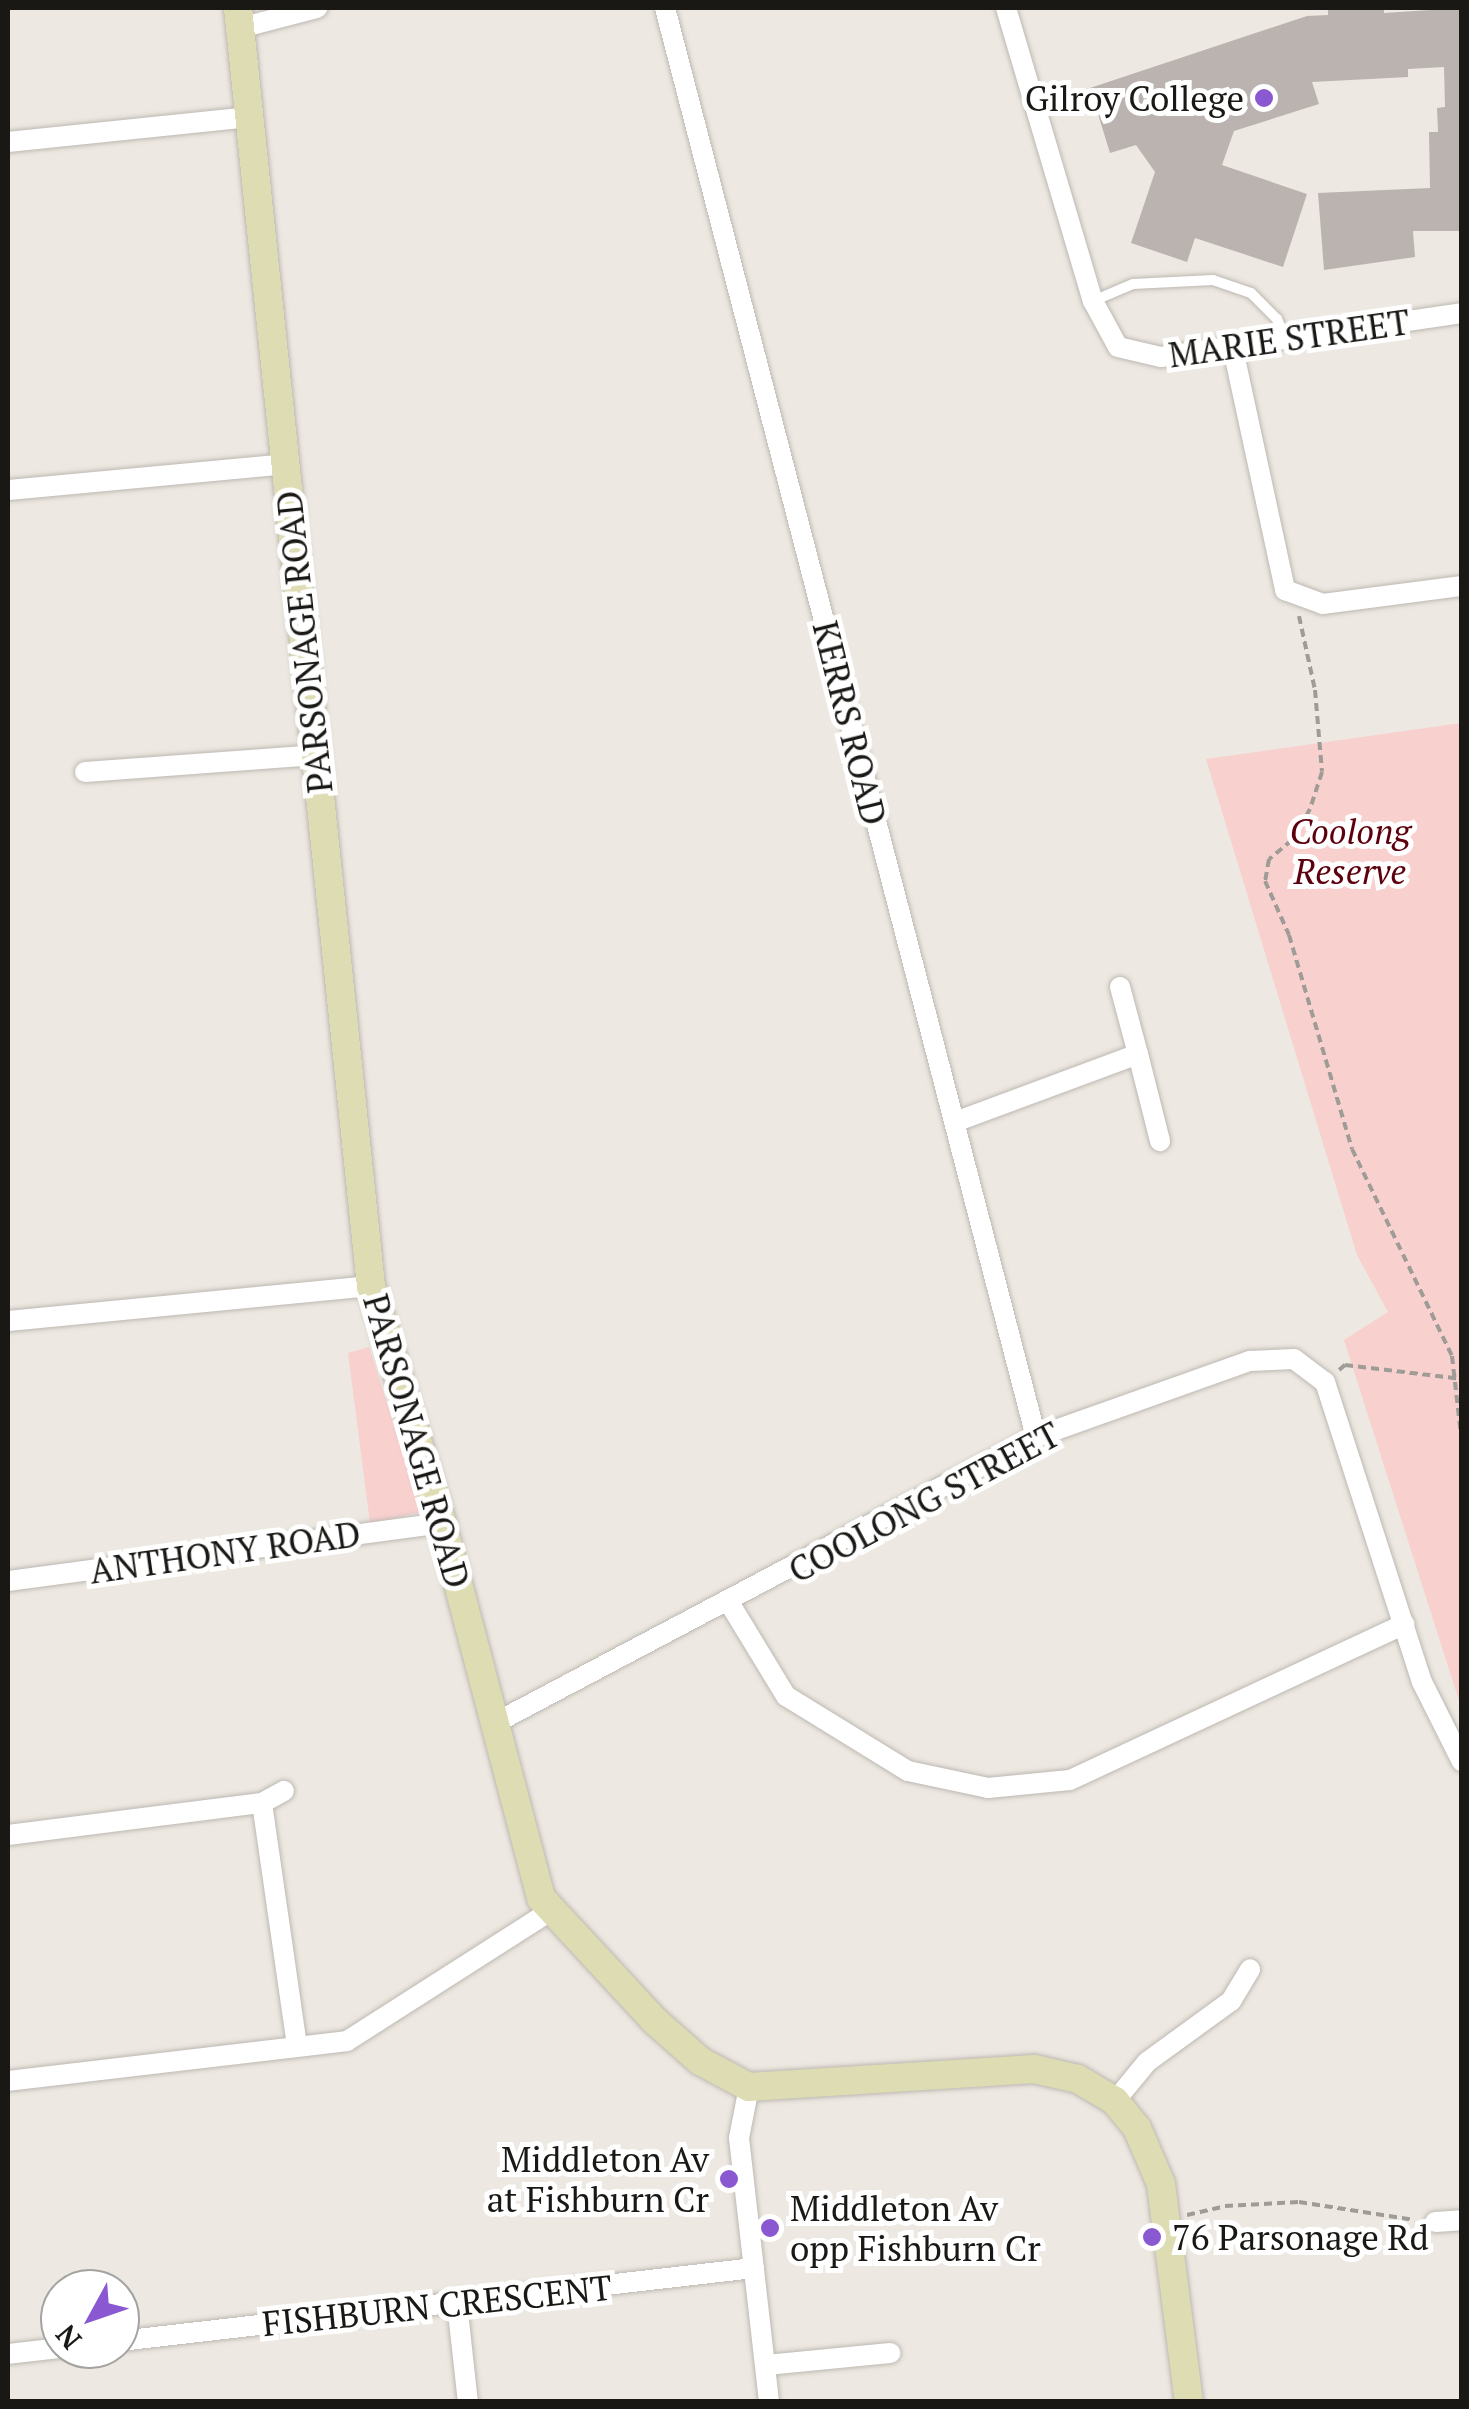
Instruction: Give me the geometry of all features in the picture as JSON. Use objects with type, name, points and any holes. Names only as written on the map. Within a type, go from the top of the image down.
[{"type":"street","points":[[239,18],[316,8]]},
{"type":"street","name":"KERRS ROAD","points":[[665,8],[1036,1437]]},
{"type":"street","name":"MARIE STREET","points":[[1006,8],[1093,301],[1107,335],[1131,355],[1233,348],[1462,314]]},
{"type":"street","name":"PARSONAGE ROAD","points":[[239,18],[371,1286],[442,1523],[535,1883],[549,1912],[700,2062],[749,2087]]},
{"type":"street","points":[[8,142],[250,118]]},
{"type":"street","points":[[1233,348],[1285,590],[1323,604],[1462,586]]},
{"type":"street","points":[[8,490],[286,464]]},
{"type":"street","points":[[86,772],[314,755]]},
{"type":"street","points":[[1120,987],[1160,1141]]},
{"type":"street","points":[[955,1122],[1138,1054]]},
{"type":"street","points":[[8,1321],[371,1286]]},
{"type":"street","name":"COOLONG STREET","points":[[495,1723],[730,1604],[1036,1437],[1250,1361],[1294,1359],[1325,1382]]},
{"type":"street","points":[[1325,1382],[1426,1693],[1462,1762]]},
{"type":"street","name":"ANTHONY ROAD","points":[[8,1581],[442,1523]]},
{"type":"street","points":[[730,1604],[786,1696],[908,1770],[988,1788],[1070,1780],[1404,1624]]},
{"type":"street","points":[[8,1835],[262,1803],[284,1790]]},
{"type":"street","points":[[262,1803],[297,2046]]},
{"type":"street","points":[[8,2081],[346,2041],[549,1912]]},
{"type":"street","points":[[1115,2101],[1147,2062],[1230,2000],[1250,1969]]},
{"type":"street","points":[[769,2402],[740,2138],[749,2087],[1034,2068],[1078,2079],[1115,2101],[1152,2156],[1166,2217],[1188,2402]]},
{"type":"street","points":[[1434,2222],[1462,2220]]},
{"type":"street","name":"FISHBURN CRESCENT","points":[[140,2339],[754,2268]]},
{"type":"street","points":[[457,2303],[468,2402]]},
{"type":"street","points":[[8,2354],[40,2350]]},
{"type":"street","points":[[766,2365],[890,2352]]},
{"type":"lane","points":[[1093,301],[1139,283],[1213,280],[1251,293],[1277,319],[1286,340]]},
{"type":"path","points":[[1285,590],[1300,617],[1315,690],[1322,772],[1310,809],[1292,840],[1269,860],[1265,881],[1289,935],[1344,1128],[1452,1356],[1462,1444]]},
{"type":"path","points":[[1325,1382],[1345,1365],[1462,1379]]},
{"type":"path","points":[[1166,2217],[1299,2202],[1434,2222]]},
{"type":"green space","name":"Coolong Reserve","points":[[1462,723],[1461,1707],[1344,1340],[1388,1312],[1357,1255],[1206,759]]},
{"type":"green space","points":[[369,1347],[422,1512],[370,1523],[348,1353]]},
{"type":"building","points":[[1328,8],[1384,8],[1384,13],[1462,8],[1462,231],[1413,231],[1415,257],[1324,270],[1318,193],[1430,188],[1429,132],[1438,132],[1437,108],[1445,107],[1444,67],[1408,69],[1408,77],[1312,82],[1319,104],[1234,131],[1222,165],[1307,194],[1283,267],[1195,238],[1187,262],[1131,243],[1155,172],[1136,145],[1110,153],[1090,88],[1307,16],[1328,15]]},
{"type":"place","name":"Gilroy College","points":[[1264,98]]},
{"type":"place","name":"Middleton Av at Fishburn Cr","points":[[729,2179]]},
{"type":"place","name":"Middleton Av opp Fishburn Cr","points":[[770,2228]]},
{"type":"place","name":"76 Parsonage Rd","points":[[1152,2237]]}]
